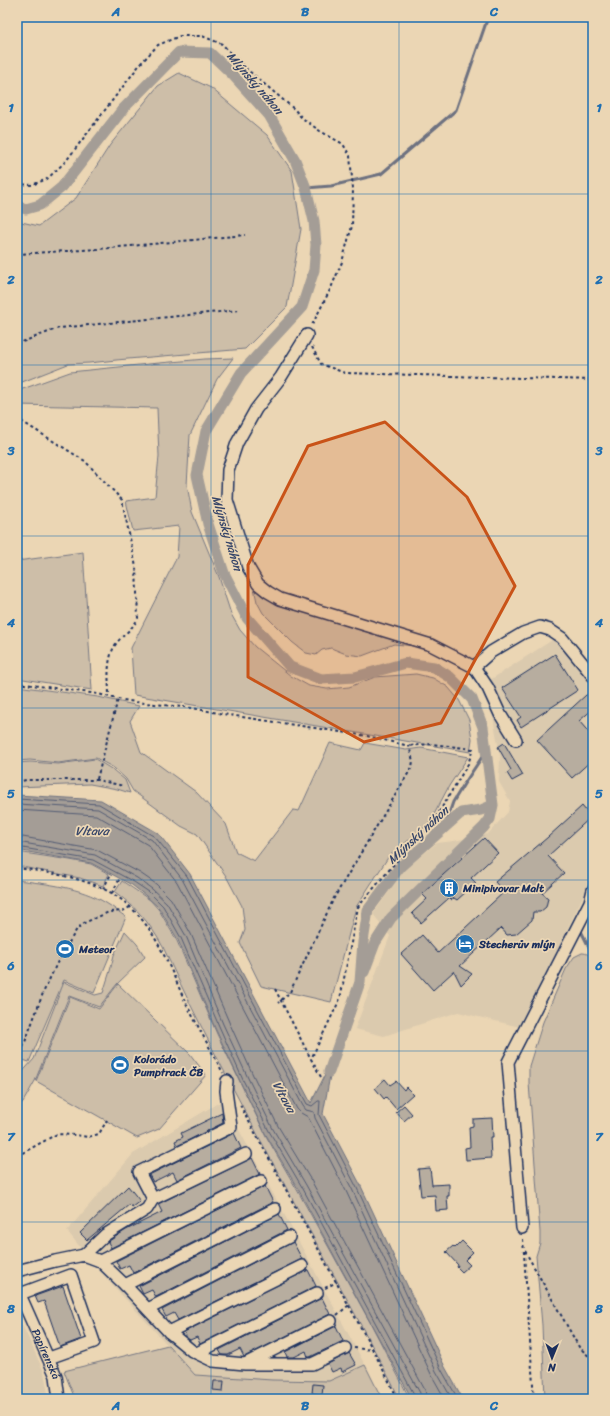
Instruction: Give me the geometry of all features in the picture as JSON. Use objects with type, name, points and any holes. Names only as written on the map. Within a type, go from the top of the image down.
[{"type":"street","points":[[307,335],[281,377],[256,409],[237,443],[228,470],[227,500],[248,567],[258,584],[280,599],[431,645],[474,667],[488,688],[500,714],[516,740]]},
{"type":"street","points":[[474,667],[491,652],[523,633],[540,627],[550,630],[562,638],[593,676]]},
{"type":"street","points":[[522,1228],[508,1062],[590,902],[593,890]]},
{"type":"street","points":[[153,1199],[139,1172],[230,1127],[226,1091],[227,1081]]},
{"type":"street","points":[[17,1271],[84,1255],[105,1235],[147,1209],[153,1199],[246,1154]]},
{"type":"street","points":[[100,1261],[261,1181]]},
{"type":"street","points":[[125,1285],[274,1209]]},
{"type":"street","points":[[148,1309],[289,1238]]},
{"type":"street","points":[[84,1255],[100,1261],[125,1285],[169,1332],[197,1354],[213,1361],[245,1364],[312,1364],[345,1348]]},
{"type":"street","points":[[169,1332],[302,1266]]},
{"type":"street","points":[[19,1291],[71,1275],[94,1342],[49,1358]]},
{"type":"street","name":"Papírenská","points":[[19,1291],[56,1376],[59,1399]]},
{"type":"street","points":[[197,1354],[317,1293]]},
{"type":"street","points":[[245,1364],[331,1321]]},
{"type":"path","points":[[17,184],[32,185],[48,179],[66,161],[141,63],[158,45],[180,36],[202,36],[222,44],[243,66],[294,109],[302,118],[342,144],[350,156],[353,173],[352,226],[342,262],[331,288],[307,335],[321,364],[345,373],[593,380]]},
{"type":"path","points":[[17,254],[100,249],[245,236]]},
{"type":"path","points":[[17,344],[59,328],[239,310]]},
{"type":"path","points":[[17,417],[85,461],[122,500],[136,567],[138,618],[135,624],[115,647],[108,671],[109,697]]},
{"type":"path","points":[[17,683],[98,694],[118,699],[192,708],[367,736],[410,746],[432,744],[473,749],[468,764],[430,827],[395,863],[358,908],[340,999],[311,1058]]},
{"type":"path","points":[[97,780],[118,699]]},
{"type":"path","points":[[278,1003],[290,992],[334,898],[412,767],[413,761],[410,746]]},
{"type":"path","points":[[17,782],[26,780],[97,780],[124,786]]},
{"type":"path","points":[[103,889],[111,874]]},
{"type":"path","points":[[112,893],[120,878]]},
{"type":"path","points":[[17,1064],[40,1000],[58,961],[77,929],[84,923],[109,912],[123,911],[130,907]]},
{"type":"path","points":[[274,989],[321,1077]]},
{"type":"path","points":[[17,1042],[24,1045]]},
{"type":"path","points":[[17,1156],[57,1134],[88,1137],[99,1134],[106,1120]]},
{"type":"path","points":[[522,1228],[534,1399]]},
{"type":"path","points":[[524,1250],[579,1347],[593,1360]]},
{"type":"path","points":[[331,1321],[349,1305]]},
{"type":"path","points":[[345,1348],[362,1348],[373,1350]]},
{"type":"highlighted area","points":[[385,422],[467,497],[515,586],[441,723],[364,742],[248,677],[248,565],[308,446]]},
{"type":"shaded area","points":[[179,73],[211,88],[267,135],[292,171],[301,229],[287,307],[245,349],[68,364],[17,384],[17,221],[39,226],[76,198],[110,145],[158,86]]},
{"type":"shaded area","points":[[233,358],[217,379],[190,435],[187,485],[192,512],[219,577],[231,614],[240,630],[255,647],[291,676],[309,686],[327,689],[349,687],[375,677],[416,674],[433,678],[448,687],[459,700],[469,720],[472,739],[470,752],[134,695],[131,648],[177,557],[179,526],[133,531],[126,501],[155,497],[159,456],[157,408],[17,405],[17,391],[70,372],[205,359]]},
{"type":"shaded area","points":[[83,552],[92,690],[17,678],[17,561]]},
{"type":"shaded area","points":[[254,588],[261,595],[286,605],[426,647],[394,644],[362,656],[346,654],[331,648],[322,650],[316,655],[306,653],[292,642],[263,613],[257,602]]},
{"type":"shaded area","points":[[557,637],[593,688],[593,881],[587,888],[520,1027],[458,1012],[384,1036],[355,1029],[390,936],[373,914],[405,869],[437,843],[488,834],[508,812],[510,801],[499,782],[500,756],[493,717],[479,687]]},
{"type":"shaded area","points":[[17,686],[98,697],[139,706],[130,721],[141,752],[196,792],[226,824],[236,852],[254,861],[293,810],[299,811],[330,743],[361,750],[365,743],[406,750],[421,748],[468,757],[449,786],[429,824],[389,856],[356,907],[331,1002],[261,986],[240,943],[245,930],[242,906],[226,876],[197,834],[181,826],[133,791],[126,779],[114,768],[96,758],[58,763],[30,760],[17,761]]},
{"type":"shaded area","points":[[95,759],[113,770],[125,780],[130,793],[90,784],[17,787],[17,763],[30,762],[58,764]]},
{"type":"shaded area","points":[[17,852],[91,864],[109,874],[103,886],[80,878],[17,866]]},
{"type":"shaded area","name":"Meteor","points":[[17,880],[63,887],[85,893],[106,903],[126,917],[94,993],[64,980],[29,1062],[17,1058]]},
{"type":"shaded area","points":[[122,881],[150,900],[159,910],[177,941],[217,1034],[266,1136],[371,1324],[410,1399],[400,1399],[219,1061],[158,938],[137,910],[115,892]]},
{"type":"shaded area","points":[[125,931],[137,944],[145,957],[117,984],[99,1007],[69,996],[35,1081],[23,1102],[17,1107],[17,1078],[34,1059],[64,982],[95,995],[103,993],[114,955]]},
{"type":"shaded area","points":[[585,953],[593,960],[593,1399],[545,1399],[542,1325],[536,1256],[540,1243],[540,1232],[529,1066],[543,1022],[566,969],[574,957]]},
{"type":"shaded area","name":"Kolorádo Pumptrack ČB","points":[[118,984],[190,1054],[206,1075],[159,1129],[137,1138],[36,1081],[70,997],[99,1009]]},
{"type":"shaded area","points":[[223,1100],[365,1365],[329,1381],[272,1380],[195,1375],[98,1269],[67,1231],[133,1154]]},
{"type":"shaded area","points":[[17,1314],[44,1372],[49,1399],[17,1399]]},
{"type":"shaded area","points":[[168,1345],[195,1375],[272,1380],[329,1381],[365,1365],[382,1399],[75,1399],[64,1371]]},
{"type":"water","name":"Vltava","points":[[17,795],[101,800],[158,833],[190,874],[311,1103],[333,1059],[323,1114],[360,1184],[445,1367],[463,1399],[412,1399],[298,1189],[265,1133],[215,1028],[178,940],[159,908],[132,885],[91,863],[17,850]]},
{"type":"building","points":[[555,654],[578,690],[521,727],[517,720],[521,717],[502,688]]},
{"type":"building","points":[[593,694],[593,709],[579,721],[593,737],[593,759],[572,778],[537,740],[586,695]]},
{"type":"building","points":[[504,743],[523,775],[512,781],[507,773],[511,770],[498,747]]},
{"type":"building","name":"Stecherův mlýn","points":[[582,806],[591,817],[548,856],[564,873],[542,893],[548,898],[546,907],[540,912],[533,912],[532,920],[516,934],[507,935],[501,928],[460,966],[472,974],[461,985],[454,971],[433,990],[401,954],[422,935],[438,953],[504,892],[495,882]]},
{"type":"building","name":"Minipivovar Malt","points":[[484,838],[498,853],[471,878],[476,883],[457,900],[454,898],[451,900],[449,898],[421,923],[412,913],[427,899],[422,894]]},
{"type":"building","points":[[385,1079],[390,1085],[396,1081],[404,1090],[406,1087],[413,1094],[396,1109],[386,1097],[384,1099],[375,1088]]},
{"type":"building","points":[[404,1105],[412,1114],[404,1121],[396,1112]]},
{"type":"building","points":[[222,1113],[223,1123],[177,1146],[175,1141],[183,1137],[181,1133]]},
{"type":"building","points":[[492,1118],[493,1137],[490,1137],[491,1158],[466,1160],[465,1148],[470,1147],[469,1127],[473,1126],[473,1119]]},
{"type":"building","points":[[234,1133],[241,1148],[177,1180],[173,1172],[153,1182],[149,1175]]},
{"type":"building","points":[[252,1158],[260,1174],[111,1248],[108,1242],[109,1241],[126,1230],[162,1212],[158,1204]]},
{"type":"building","points":[[430,1168],[432,1185],[449,1184],[449,1196],[447,1196],[448,1210],[436,1211],[435,1195],[421,1196],[418,1169]]},
{"type":"building","points":[[128,1186],[140,1201],[132,1207],[130,1204],[87,1240],[80,1233]]},
{"type":"building","points":[[265,1186],[273,1202],[133,1273],[129,1265],[120,1269],[116,1261]]},
{"type":"building","points":[[279,1214],[287,1230],[156,1297],[152,1290],[143,1294],[139,1286]]},
{"type":"building","points":[[462,1241],[473,1252],[465,1260],[470,1265],[462,1272],[457,1267],[458,1265],[446,1252],[453,1246],[455,1248]]},
{"type":"building","points":[[293,1242],[302,1259],[178,1320],[174,1313],[166,1317],[162,1310]]},
{"type":"building","points":[[308,1270],[316,1286],[200,1344],[197,1337],[190,1340],[187,1338],[184,1332]]},
{"type":"building","points":[[63,1286],[81,1339],[60,1347],[44,1301],[38,1303],[35,1296]]},
{"type":"building","points":[[322,1298],[330,1314],[244,1357],[240,1349],[228,1355],[222,1355],[219,1350]]},
{"type":"building","points":[[336,1326],[343,1341],[310,1357],[308,1357],[306,1351],[294,1357],[287,1357],[285,1352]]},
{"type":"building","points":[[349,1353],[356,1365],[342,1372],[341,1368],[332,1372],[328,1364]]},
{"type":"building","points":[[214,1381],[224,1381],[223,1391],[213,1390]]},
{"type":"building","points":[[313,1384],[323,1385],[322,1395],[312,1393]]},
{"type":"waterway","points":[[306,188],[331,186],[381,174],[456,110],[488,17]]},
{"type":"waterway","name":"Mlýnský náhon","points":[[17,206],[26,209],[40,205],[62,187],[123,109],[179,52],[210,53],[233,75],[269,115],[295,160],[306,188],[314,221],[316,245],[314,270],[302,307],[241,373],[206,431],[197,475],[208,524],[224,573],[247,618],[290,667],[321,679],[355,677],[406,663],[434,667],[450,677],[472,699],[483,727],[493,805],[481,810],[461,813],[400,867],[368,910],[363,942],[360,982],[329,1072]]},
{"type":"waterway","points":[[444,828],[453,802],[486,751]]},
{"type":"waterway","points":[[364,972],[375,943],[391,918],[484,827],[490,819],[493,805]]},
{"type":"waterway","points":[[581,931],[593,955]]},
{"type":"place","name":"Minipivovar Malt","points":[[449,888]]},
{"type":"place","name":"Stecherův mlýn","points":[[465,944]]},
{"type":"place","name":"Meteor","points":[[65,949]]},
{"type":"place","name":"Kolorádo Pumptrack ČB","points":[[120,1065]]}]
